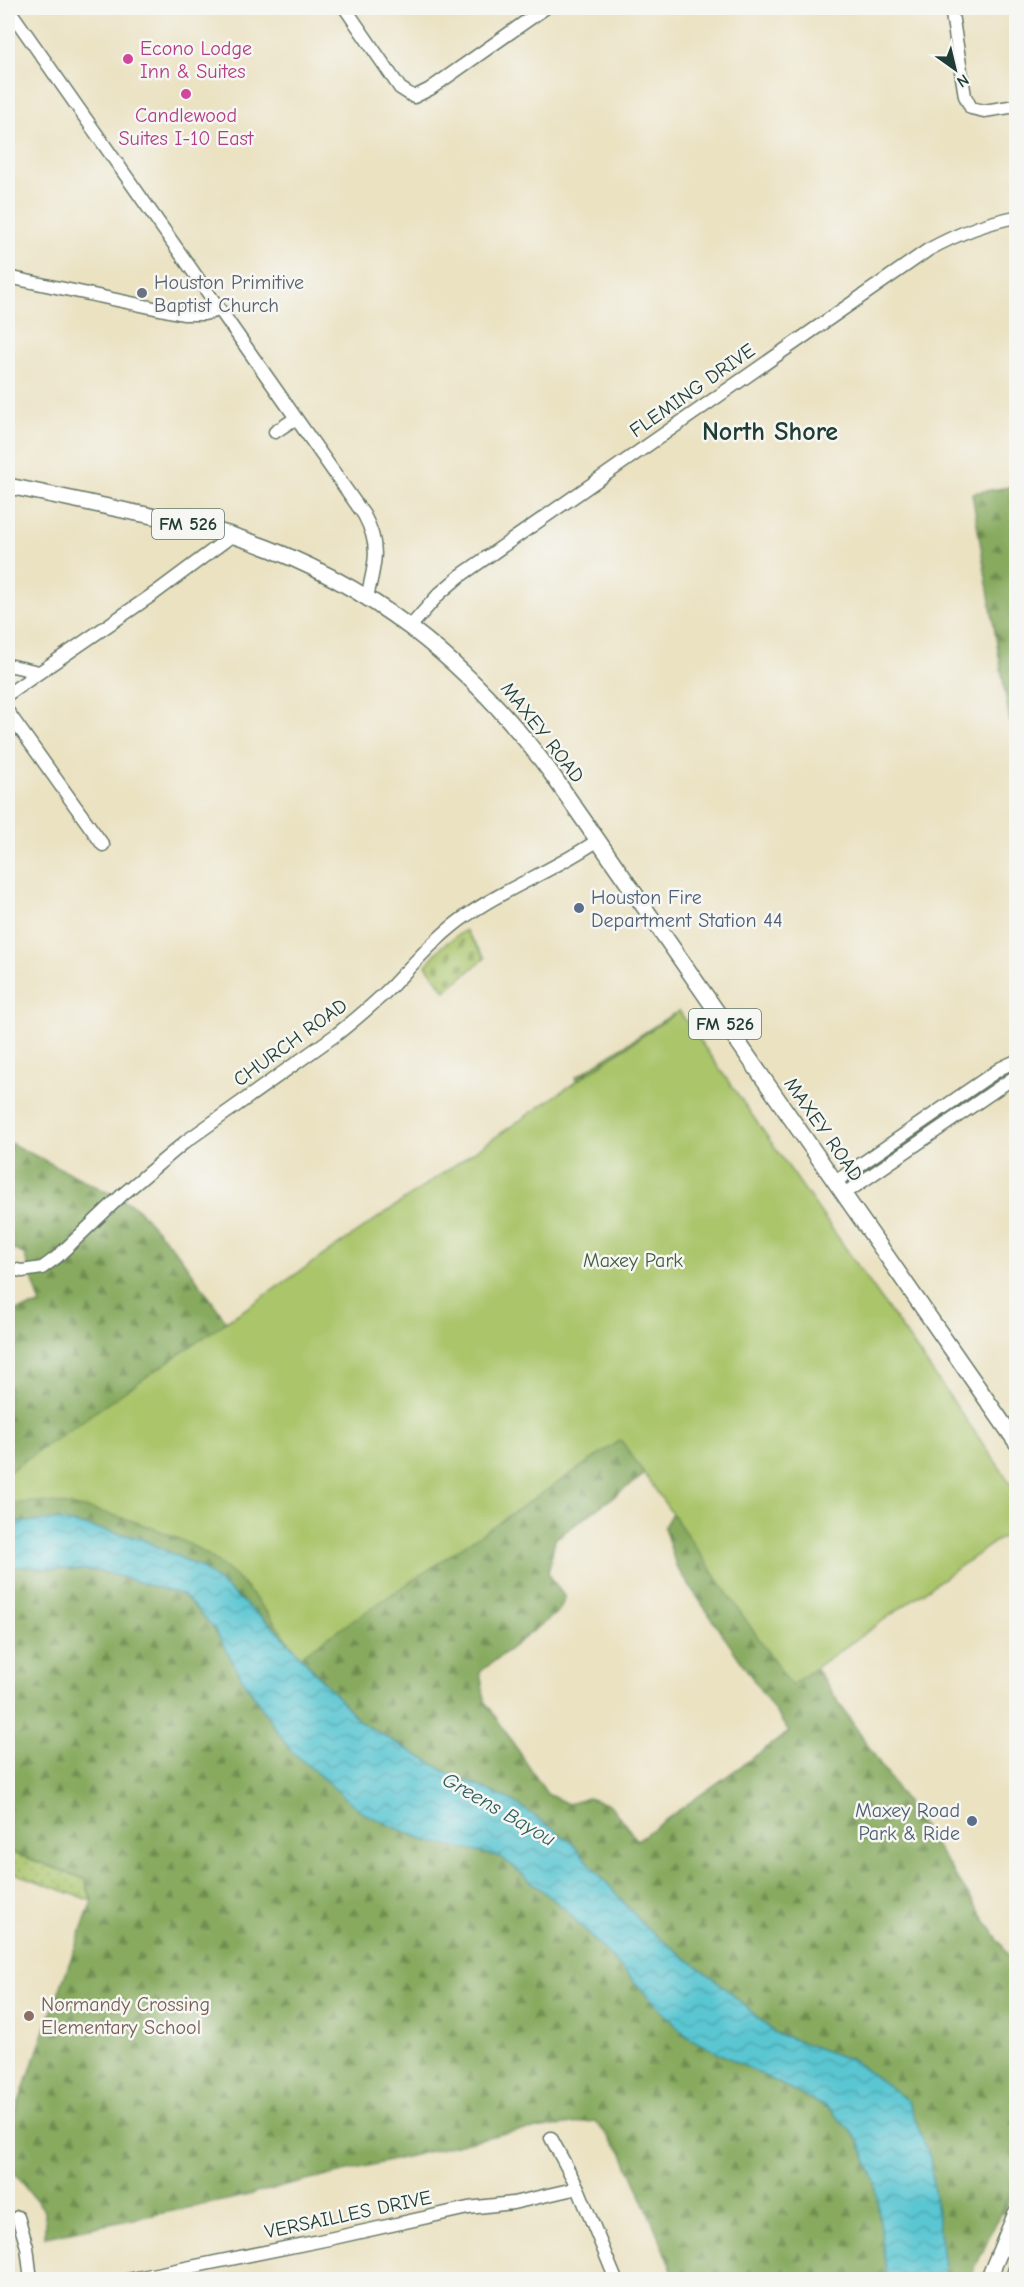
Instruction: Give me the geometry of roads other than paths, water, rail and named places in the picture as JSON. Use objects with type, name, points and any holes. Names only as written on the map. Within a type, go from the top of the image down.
[{"type":"main road","name":"FM 526","points":[[8,486],[233,535],[300,561],[367,597]]},
{"type":"main road","name":"MAXEY ROAD","points":[[367,597],[410,627],[480,687],[515,725],[598,840],[1017,1442]]},
{"type":"main road","points":[[988,2280],[1017,2213]]},
{"type":"main road","points":[[1013,2280],[1017,2270]]},
{"type":"street","points":[[8,8],[364,515],[375,539],[376,559],[367,597]]},
{"type":"street","points":[[345,8],[400,87],[414,98],[545,8]]},
{"type":"street","points":[[951,8],[965,96],[970,108],[984,111],[1017,106]]},
{"type":"street","name":"FLEMING DRIVE","points":[[410,627],[439,594],[460,576],[928,250],[951,237],[982,225],[1017,217]]},
{"type":"street","points":[[8,277],[183,314],[204,314],[220,310]]},
{"type":"street","points":[[275,432],[296,418]]},
{"type":"street","points":[[8,694],[155,593],[233,535]]},
{"type":"street","points":[[8,666],[39,672]]},
{"type":"street","points":[[8,712],[103,845]]},
{"type":"street","name":"CHURCH ROAD","points":[[8,1268],[22,1271],[42,1269],[122,1195],[185,1142],[338,1034],[361,1015],[423,952],[458,922],[483,905],[561,864],[598,840]]},
{"type":"street","points":[[840,1188],[923,1122],[1000,1068],[1017,1061]]},
{"type":"street","points":[[840,1188],[932,1134],[1017,1076]]},
{"type":"street","points":[[923,1122],[932,1134]]},
{"type":"street","points":[[551,2138],[578,2188],[616,2280]]},
{"type":"street","name":"VERSAILLES DRIVE","points":[[127,2280],[468,2208],[513,2203],[578,2188]]},
{"type":"street","points":[[18,2217],[27,2247],[31,2280]]},
{"type":"water","name":"Greens Bayou","points":[[58,1520],[139,1538],[202,1568],[277,1630],[360,1722],[448,1773],[513,1801],[570,1841],[647,1929],[716,1980],[775,2033],[854,2061],[908,2101],[930,2158],[944,2267],[943,2279],[887,2279],[875,2182],[858,2139],[830,2109],[687,2037],[565,1909],[501,1857],[423,1840],[363,1813],[290,1750],[242,1678],[213,1627],[183,1595],[100,1571],[8,1566],[8,1523]]},
{"type":"place","name":"Econo Lodge Inn & Suites","points":[[128,59]]},
{"type":"place","name":"Candlewood Suites I-10 East","points":[[186,94]]},
{"type":"place","name":"Houston Primitive Baptist Church","points":[[142,293]]},
{"type":"place","name":"Houston Fire Department Station 44","points":[[579,908]]},
{"type":"place","name":"Maxey Road Park & Ride","points":[[972,1821]]},
{"type":"place","name":"Normandy Crossing Elementary School","points":[[29,2016]]},
{"type":"district","name":"North Shore","points":[[770,431]]},
{"type":"park label","name":"Maxey Park","points":[[633,1260]]}]
